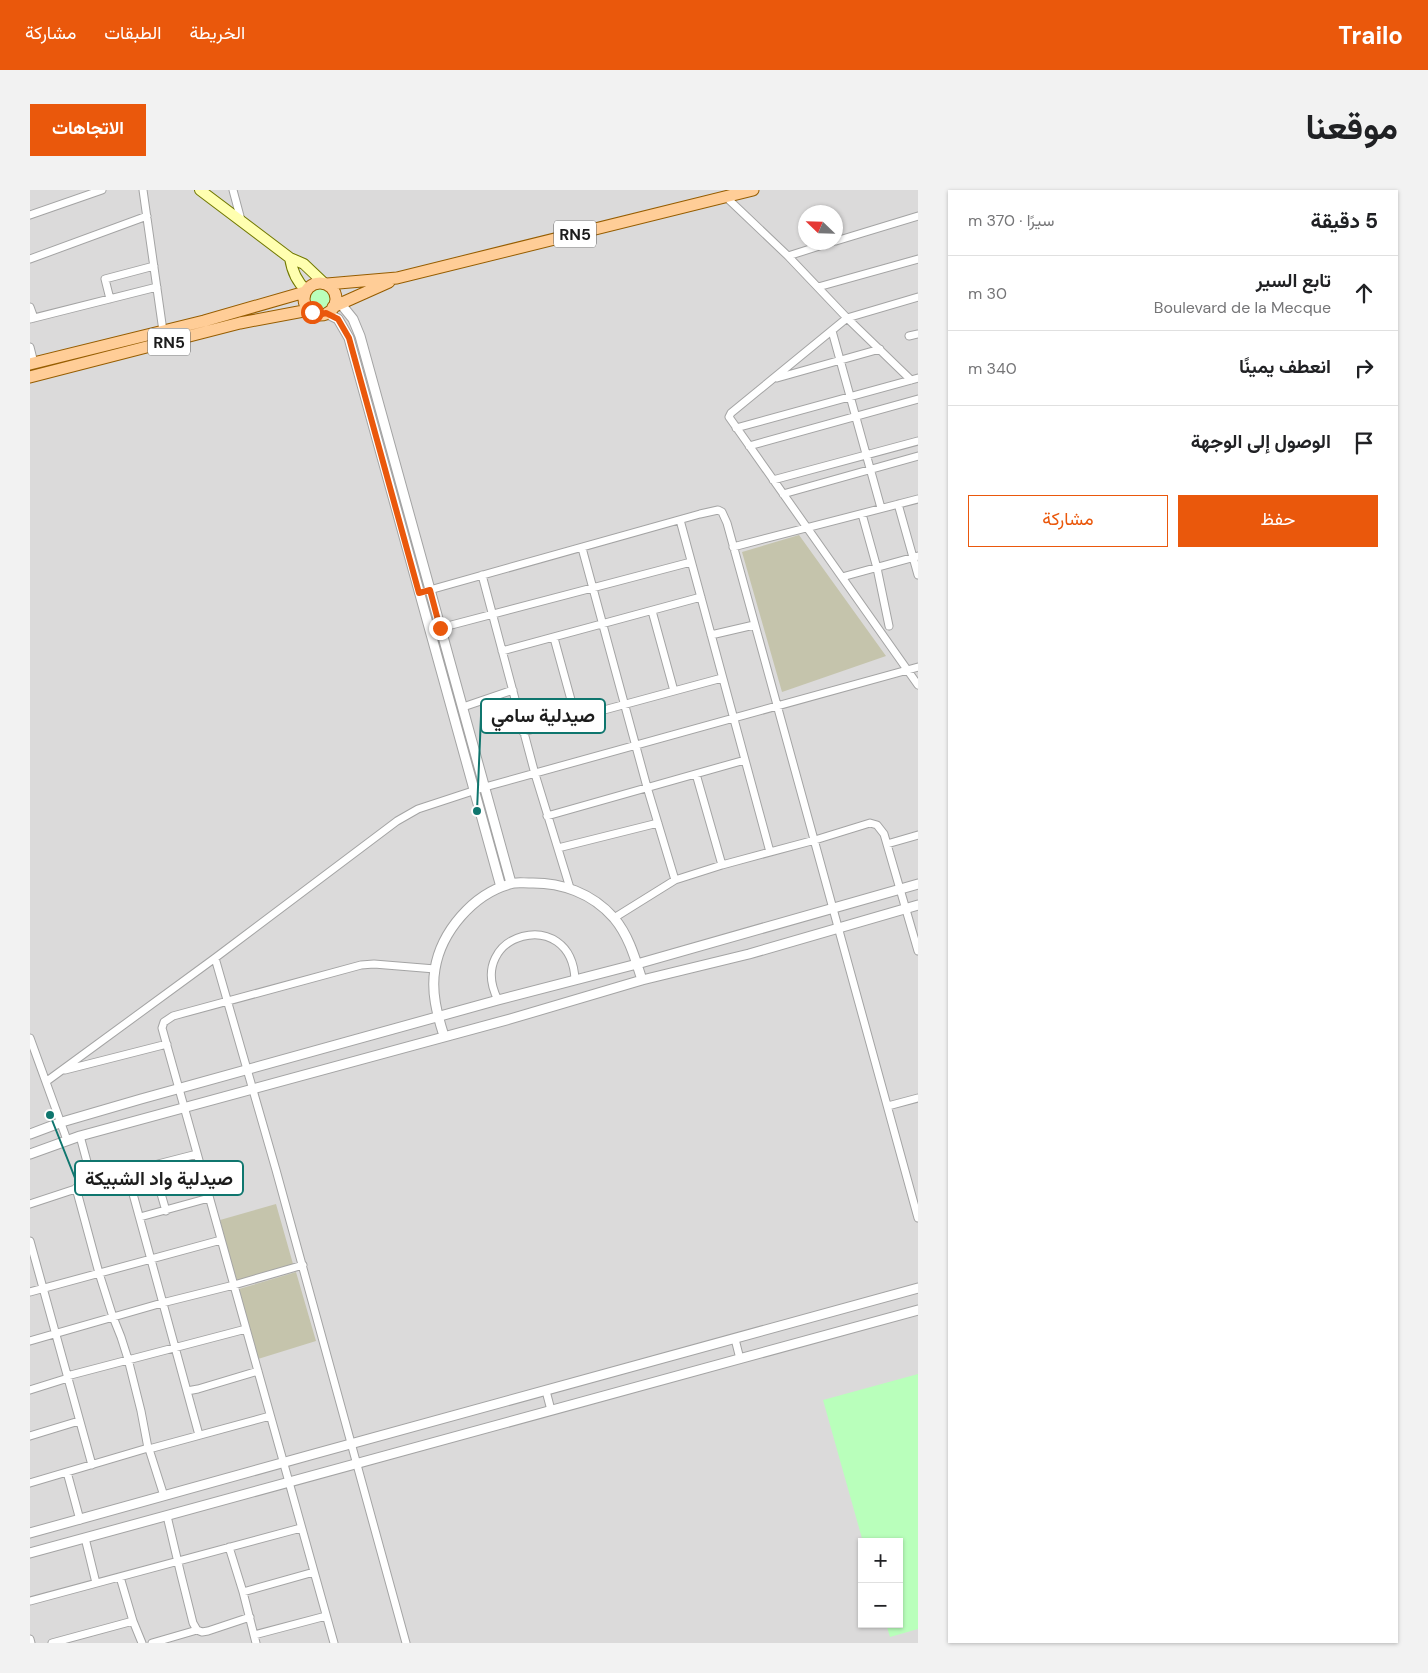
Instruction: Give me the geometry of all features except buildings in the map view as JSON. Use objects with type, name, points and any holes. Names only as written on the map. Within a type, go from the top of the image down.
[{"type":"main road","points":[[200,190],[290,258],[304,264],[325,284],[332,288],[334,305]]},
{"type":"main road","name":"RN5","points":[[32,363],[241,311],[306,291],[314,284],[397,278],[753,190]]},
{"type":"main road","points":[[290,258],[292,270],[297,281],[306,291],[304,302],[309,310]]},
{"type":"main road","name":"RN5","points":[[30,377],[240,323],[309,310],[317,314],[397,278]]},
{"type":"street","points":[[30,215],[84,193],[102,190]]},
{"type":"street","points":[[143,190],[163,331]]},
{"type":"street","points":[[232,190],[241,220]]},
{"type":"street","points":[[726,197],[788,256],[847,318],[914,379]]},
{"type":"street","points":[[30,259],[147,216]]},
{"type":"street","points":[[843,239],[918,216]]},
{"type":"street","points":[[788,256],[807,250]]},
{"type":"street","points":[[818,287],[918,259]]},
{"type":"street","points":[[110,299],[105,279],[154,266]]},
{"type":"street","points":[[30,306],[32,319],[157,287]]},
{"type":"street","points":[[918,298],[847,318],[730,415],[730,419],[736,428],[918,685]]},
{"type":"street","points":[[334,305],[353,319],[360,336],[511,883]]},
{"type":"street","points":[[334,305],[338,319],[349,338],[501,887]]},
{"type":"street","points":[[832,331],[881,508]]},
{"type":"street","points":[[909,336],[918,334]]},
{"type":"street","points":[[30,347],[32,363]]},
{"type":"street","points":[[774,378],[880,349]]},
{"type":"street","points":[[736,428],[914,379]]},
{"type":"street","points":[[749,446],[918,398]]},
{"type":"street","points":[[773,480],[918,441]]},
{"type":"street","points":[[783,494],[918,456]]},
{"type":"street","points":[[734,547],[918,499]]},
{"type":"street","points":[[898,504],[916,557],[918,575]]},
{"type":"street","points":[[419,593],[680,520],[720,511],[726,518],[776,707],[815,840],[918,1218]]},
{"type":"street","points":[[862,514],[877,568],[889,626]]},
{"type":"street","points":[[680,520],[770,852]]},
{"type":"street","points":[[582,548],[626,704],[647,787],[675,880]]},
{"type":"street","points":[[842,577],[916,557]]},
{"type":"street","points":[[440,628],[691,562]]},
{"type":"street","points":[[482,575],[535,774],[570,888]]},
{"type":"street","points":[[502,651],[701,597]]},
{"type":"street","points":[[652,611],[674,691]]},
{"type":"street","points":[[711,636],[754,624]]},
{"type":"street","points":[[554,638],[576,718]]},
{"type":"street","points":[[47,1081],[408,814],[485,787],[918,667]]},
{"type":"street","points":[[524,732],[722,678]]},
{"type":"street","points":[[463,707],[513,690]]},
{"type":"street","points":[[547,816],[745,760]]},
{"type":"street","points":[[696,774],[722,865]]},
{"type":"street","points":[[558,848],[658,823]]},
{"type":"street","points":[[614,918],[675,880],[870,823],[880,828],[887,844],[918,951]]},
{"type":"street","points":[[887,844],[918,835]]},
{"type":"street","points":[[444,1036],[434,993],[435,969],[439,952],[446,936],[468,908],[482,898],[511,883],[544,882],[570,888],[594,900],[614,918],[628,940],[642,980]]},
{"type":"street","points":[[30,1134],[62,1122],[246,1069],[637,964],[918,884]]},
{"type":"street","points":[[30,1154],[80,1136],[529,1014],[642,980],[749,954],[918,905]]},
{"type":"street","points":[[498,1000],[492,981],[494,961],[505,945],[523,935],[543,935],[560,944],[572,960],[575,980]]},
{"type":"street","points":[[215,958],[303,1265],[405,1643]]},
{"type":"street","points":[[334,1643],[162,1028],[167,1019],[368,964],[435,969]]},
{"type":"street","points":[[30,1038],[34,1057],[47,1081],[68,1140]]},
{"type":"street","points":[[60,1071],[167,1044]]},
{"type":"street","points":[[888,1106],[918,1098]]},
{"type":"street","points":[[80,1136],[93,1184]]},
{"type":"street","points":[[30,1204],[127,1172],[197,1154]]},
{"type":"street","points":[[153,1166],[166,1210]]},
{"type":"street","points":[[127,1172],[199,1435]]},
{"type":"street","points":[[76,1188],[112,1318],[121,1336],[128,1359],[149,1449],[164,1496]]},
{"type":"street","points":[[140,1217],[209,1198]]},
{"type":"street","points":[[30,1292],[221,1240]]},
{"type":"street","points":[[30,1241],[34,1268],[43,1288],[92,1465]]},
{"type":"street","points":[[30,1341],[303,1265]]},
{"type":"street","points":[[30,1533],[918,1288]]},
{"type":"street","points":[[30,1553],[918,1310]]},
{"type":"street","points":[[30,1390],[128,1359],[246,1329]]},
{"type":"street","points":[[735,1339],[740,1359]]},
{"type":"street","points":[[187,1391],[258,1371]]},
{"type":"street","points":[[546,1391],[551,1410]]},
{"type":"street","points":[[30,1483],[270,1416]]},
{"type":"street","points":[[30,1436],[79,1421]]},
{"type":"street","points":[[67,1472],[80,1520]]},
{"type":"street","points":[[167,1516],[193,1623],[197,1630]]},
{"type":"street","points":[[30,1601],[301,1528]]},
{"type":"street","points":[[85,1538],[96,1583]]},
{"type":"street","points":[[229,1547],[256,1643]]},
{"type":"street","points":[[243,1592],[314,1572]]},
{"type":"street","points":[[120,1577],[133,1621],[142,1643]]},
{"type":"street","points":[[254,1635],[326,1616]]},
{"type":"street","points":[[152,1643],[197,1630],[202,1632],[208,1631],[250,1617]]},
{"type":"street","points":[[52,1643],[133,1621]]},
{"type":"street","points":[[30,1639],[31,1643]]},
{"type":"shaded area","points":[[30,190],[918,190],[918,1643],[30,1643]]},
{"type":"shaded area","points":[[799,535],[886,656],[782,692],[742,552]]},
{"type":"shaded area","points":[[276,1204],[293,1264],[236,1281],[220,1220]]},
{"type":"shaded area","points":[[296,1272],[316,1341],[258,1359],[239,1289]]},
{"type":"green space","points":[[320,286],[329,290],[333,299],[329,308],[320,312],[311,308],[307,299],[311,290]]},
{"type":"green space","points":[[918,1374],[918,1629],[890,1637],[887,1628],[903,1628],[903,1538],[862,1538],[823,1400]]},
{"type":"place","name":"صيدلية سامي","points":[[477,811]]},
{"type":"place","name":"صيدلية واد الشبيكة","points":[[50,1115]]},
{"type":"route","points":[[312,312],[333,315],[343,325],[349,338],[419,593],[430,590],[440,628]]}]
